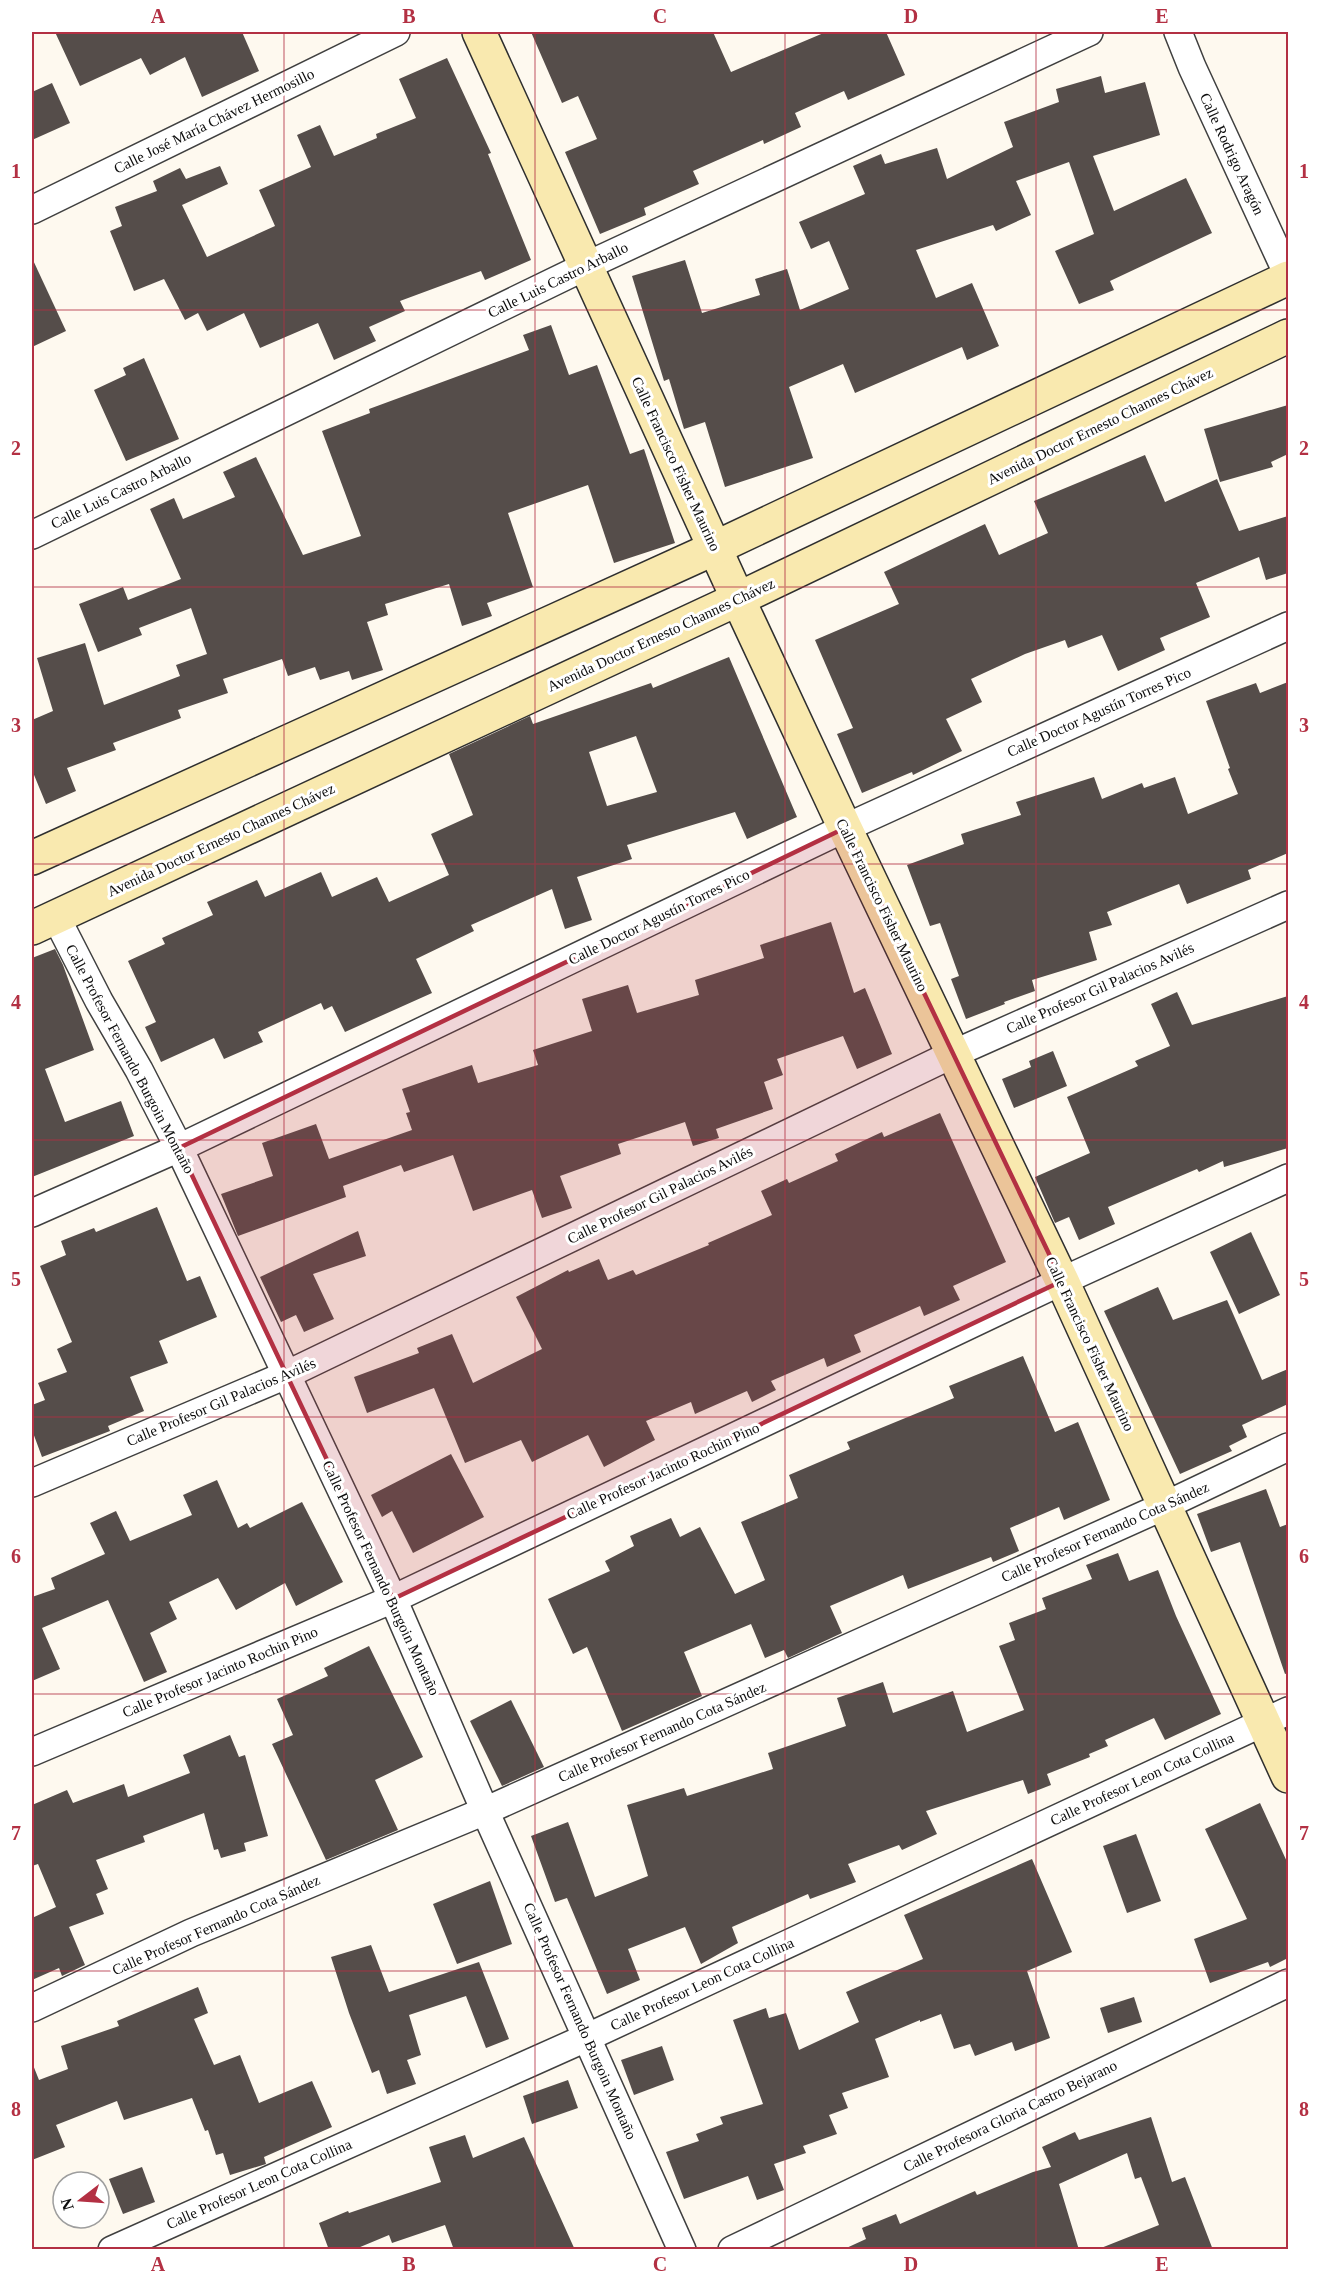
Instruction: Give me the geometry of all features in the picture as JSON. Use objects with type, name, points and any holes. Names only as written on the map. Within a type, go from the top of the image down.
[{"type":"street","name":"Calle José María Chávez Hermosillo","points":[[32,210],[396,32]]},
{"type":"street","name":"Calle Francisco Fisher Maurino","points":[[479,32],[738,599],[1062,1281],[1164,1506],[1276,1717],[1288,1776]]},
{"type":"street","name":"Calle Luis Castro Arballo","points":[[32,534],[586,266],[1089,32]]},
{"type":"street","name":"Calle Rodrigo Aragón","points":[[1178,32],[1288,276]]},
{"type":"street","points":[[32,858],[715,548],[1288,276]]},
{"type":"street","name":"Avenida Doctor Ernesto Channes Chávez","points":[[44,923],[738,599],[1288,336]]},
{"type":"street","name":"Calle Doctor Agustín Torres Pico","points":[[32,1213],[179,1148],[845,828],[1288,626]]},
{"type":"street","name":"Calle Profesor Gil Palacios Avilés","points":[[32,1483],[286,1375],[953,1054],[1288,905]]},
{"type":"street","name":"Calle Profesor Fernando Burgoin Montaño","points":[[44,923],[99,1002],[139,1071],[179,1148],[393,1599],[485,1811],[682,2250]]},
{"type":"street","name":"Calle Profesor Jacinto Rochin Pino","points":[[32,1752],[393,1599],[1062,1281],[1288,1178]]},
{"type":"street","name":"Calle Profesor Fernando Cota Sández","points":[[32,2008],[191,1933],[485,1811],[1164,1506],[1288,1447]]},
{"type":"street","name":"Calle Profesor Leon Cota Collina","points":[[112,2250],[588,2037],[1276,1717]]},
{"type":"street","name":"Calle Profesora Gloria Castro Bejarano","points":[[732,2250],[1288,1983]]},
{"type":"highlighted area","points":[[845,828],[1062,1281],[393,1599],[179,1148]]},
{"type":"building","points":[[55,32],[242,32],[259,71],[202,97],[185,57],[150,75],[141,58],[80,86]]},
{"type":"building","points":[[531,32],[713,32],[731,72],[826,32],[886,32],[905,75],[848,100],[844,91],[795,113],[801,127],[764,144],[763,140],[693,171],[699,184],[644,208],[646,215],[600,234],[565,152],[597,139],[578,96],[562,103]]},
{"type":"building","points":[[447,58],[491,153],[488,154],[531,260],[485,280],[481,271],[400,301],[405,311],[369,327],[376,341],[334,360],[318,323],[260,348],[244,313],[207,331],[198,313],[185,320],[164,279],[134,291],[110,231],[122,226],[115,207],[157,191],[153,181],[180,168],[186,179],[220,166],[228,184],[182,205],[207,257],[275,226],[259,190],[311,167],[297,135],[320,125],[334,156],[377,138],[376,134],[416,118],[399,79]]},
{"type":"building","points":[[1101,76],[1105,93],[1145,82],[1160,135],[1093,156],[1114,211],[1186,178],[1212,233],[1110,281],[1114,290],[1079,304],[1055,251],[1094,234],[1069,162],[1016,181],[1031,215],[996,231],[993,225],[916,250],[936,298],[972,283],[999,346],[967,360],[962,347],[855,393],[843,364],[789,387],[813,458],[725,487],[705,422],[684,429],[669,379],[664,381],[632,276],[685,260],[702,313],[760,295],[755,279],[787,269],[800,310],[849,289],[829,241],[811,249],[799,222],[865,194],[853,166],[881,154],[885,164],[937,148],[947,179],[1013,147],[1004,122],[1059,102],[1056,89]]},
{"type":"building","points":[[52,83],[70,123],[32,140],[32,92]]},
{"type":"building","points":[[32,258],[66,331],[32,347]]},
{"type":"building","points":[[551,325],[569,375],[597,365],[630,454],[644,449],[675,543],[614,563],[588,485],[508,513],[533,587],[487,603],[492,616],[462,626],[449,584],[385,604],[388,615],[367,622],[383,670],[352,680],[349,671],[320,680],[315,667],[288,676],[282,659],[223,679],[228,693],[178,710],[181,718],[113,743],[116,750],[67,768],[76,791],[46,804],[32,770],[32,720],[53,711],[37,658],[85,643],[104,705],[180,676],[176,665],[207,654],[191,608],[139,628],[142,635],[98,652],[79,604],[123,587],[128,600],[181,579],[150,509],[174,498],[183,519],[235,497],[223,472],[256,457],[303,555],[361,536],[322,431],[370,413],[369,409],[529,350],[523,335]]},
{"type":"building","points":[[144,358],[179,439],[126,461],[94,390],[126,375],[123,368]]},
{"type":"building","points":[[1288,405],[1288,454],[1271,462],[1273,467],[1220,482],[1204,429]]},
{"type":"building","points":[[1145,455],[1165,502],[1217,479],[1239,531],[1288,516],[1288,573],[1266,580],[1259,557],[1196,583],[1210,617],[1160,638],[1165,650],[1118,671],[1102,635],[1068,648],[1065,640],[1025,654],[971,679],[982,702],[946,719],[962,751],[913,775],[912,772],[862,793],[837,734],[853,728],[815,640],[899,604],[884,572],[985,524],[999,555],[1048,533],[1034,501]]},
{"type":"building","points":[[729,657],[797,817],[747,839],[735,812],[627,845],[632,859],[577,877],[592,920],[565,929],[552,889],[471,925],[474,931],[416,959],[432,993],[345,1032],[332,1006],[324,1010],[321,1003],[258,1032],[263,1042],[224,1059],[214,1038],[161,1062],[145,1027],[156,1022],[128,961],[165,944],[162,938],[213,915],[207,902],[257,880],[265,897],[321,872],[332,897],[377,877],[389,902],[449,875],[431,834],[473,815],[449,754],[530,716],[533,724],[651,683],[653,688]],"holes":[[[636,736],[657,792],[607,806],[589,752]]]},
{"type":"building","points":[[1288,682],[1288,853],[1248,870],[1251,879],[1187,904],[1179,884],[1107,912],[1112,925],[1089,932],[1097,960],[1032,980],[1035,991],[966,1019],[951,979],[959,976],[940,923],[930,926],[907,865],[964,844],[961,834],[1021,815],[1016,802],[1094,777],[1102,799],[1142,783],[1144,788],[1175,777],[1188,814],[1238,794],[1206,701],[1256,683],[1260,693]]},
{"type":"building","points":[[831,922],[854,993],[865,988],[892,1054],[857,1069],[843,1036],[777,1059],[783,1075],[764,1082],[773,1109],[716,1129],[719,1138],[693,1146],[685,1122],[618,1144],[621,1154],[560,1176],[572,1208],[542,1218],[532,1190],[473,1211],[453,1155],[404,1172],[401,1165],[343,1186],[346,1197],[238,1236],[221,1194],[273,1176],[262,1143],[316,1124],[329,1159],[412,1130],[406,1113],[410,1112],[402,1089],[472,1065],[478,1083],[538,1065],[533,1050],[592,1031],[582,999],[628,985],[637,1013],[699,995],[695,980],[764,958],[760,945]]},
{"type":"building","points":[[55,949],[94,1050],[45,1069],[65,1122],[121,1101],[134,1136],[32,1177],[32,958]]},
{"type":"building","points":[[1177,992],[1192,1025],[1288,996],[1288,1148],[1224,1167],[1223,1161],[1199,1172],[1197,1169],[1108,1207],[1115,1224],[1079,1240],[1069,1217],[1055,1223],[1035,1177],[1090,1153],[1067,1097],[1138,1066],[1135,1061],[1170,1046],[1151,1004]]},
{"type":"building","points":[[1053,1051],[1067,1086],[1014,1108],[1002,1079],[1031,1067],[1029,1061]]},
{"type":"building","points":[[940,1113],[1006,1262],[953,1286],[960,1300],[924,1316],[920,1306],[854,1335],[861,1352],[827,1367],[824,1358],[771,1381],[776,1390],[752,1402],[747,1391],[695,1414],[691,1402],[646,1421],[655,1440],[604,1467],[588,1435],[532,1462],[521,1440],[465,1463],[434,1388],[367,1413],[354,1377],[419,1353],[417,1348],[452,1334],[473,1383],[542,1349],[516,1297],[568,1270],[569,1272],[599,1259],[608,1280],[633,1270],[636,1275],[709,1245],[708,1243],[772,1215],[761,1191],[787,1179],[789,1183],[838,1161],[835,1154],[882,1132],[884,1137]]},
{"type":"building","points":[[157,1207],[187,1281],[200,1276],[217,1317],[159,1341],[168,1363],[130,1377],[144,1411],[108,1426],[110,1431],[42,1457],[32,1430],[32,1405],[45,1400],[38,1383],[67,1372],[57,1349],[72,1342],[40,1266],[66,1255],[61,1241],[94,1228],[96,1232]]},
{"type":"building","points":[[358,1231],[366,1256],[313,1274],[334,1319],[304,1332],[296,1315],[281,1322],[260,1277]]},
{"type":"building","points":[[1251,1232],[1280,1295],[1239,1314],[1210,1252]]},
{"type":"building","points":[[1158,1287],[1173,1320],[1227,1300],[1262,1380],[1288,1369],[1288,1404],[1242,1425],[1247,1437],[1229,1446],[1232,1451],[1180,1474],[1104,1311]]},
{"type":"building","points":[[1023,1356],[1055,1432],[1078,1422],[1110,1500],[1064,1520],[1059,1507],[1010,1528],[1019,1551],[993,1562],[991,1557],[908,1589],[903,1575],[830,1606],[842,1633],[788,1658],[784,1650],[765,1658],[751,1624],[684,1652],[702,1696],[622,1731],[587,1647],[573,1654],[548,1599],[610,1571],[605,1561],[634,1546],[630,1536],[671,1518],[680,1537],[700,1527],[735,1594],[765,1580],[741,1522],[798,1498],[789,1475],[850,1449],[847,1442],[954,1398],[949,1386]]},
{"type":"building","points":[[451,1454],[484,1517],[413,1553],[392,1511],[382,1517],[371,1495]]},
{"type":"building","points":[[217,1480],[238,1528],[247,1523],[250,1528],[302,1502],[343,1582],[296,1606],[285,1583],[236,1610],[218,1578],[169,1602],[177,1619],[150,1633],[167,1672],[144,1682],[108,1600],[42,1628],[60,1669],[32,1681],[32,1597],[55,1589],[51,1578],[105,1554],[90,1523],[116,1511],[130,1541],[192,1515],[183,1495]]},
{"type":"building","points":[[1266,1489],[1280,1527],[1288,1524],[1288,1673],[1285,1674],[1240,1542],[1211,1552],[1197,1514]]},
{"type":"building","points":[[1118,1553],[1129,1581],[1158,1570],[1176,1616],[1221,1714],[1165,1740],[1154,1718],[1105,1740],[1108,1746],[1089,1754],[1090,1757],[1047,1774],[1051,1785],[1028,1794],[1023,1780],[926,1811],[937,1834],[902,1850],[899,1845],[848,1864],[856,1882],[810,1899],[808,1894],[732,1927],[738,1943],[701,1964],[685,1927],[628,1949],[640,1980],[607,1994],[567,1898],[555,1902],[531,1836],[568,1822],[595,1897],[648,1876],[627,1805],[684,1788],[687,1796],[773,1769],[768,1753],[846,1726],[837,1698],[883,1682],[893,1713],[953,1691],[967,1732],[1024,1710],[999,1646],[1015,1640],[1009,1623],[1046,1609],[1042,1598],[1092,1579],[1086,1565]]},
{"type":"building","points":[[369,1646],[423,1757],[375,1780],[398,1830],[326,1860],[272,1744],[293,1735],[277,1699],[328,1676],[324,1668]]},
{"type":"building","points":[[511,1700],[544,1767],[502,1786],[470,1721]]},
{"type":"building","points":[[230,1735],[239,1757],[245,1755],[268,1836],[244,1843],[246,1851],[221,1858],[218,1849],[214,1850],[204,1813],[143,1836],[145,1842],[96,1860],[108,1889],[96,1894],[104,1914],[69,1927],[85,1965],[62,1976],[59,1968],[32,1980],[32,1918],[56,1907],[38,1864],[32,1866],[32,1805],[67,1790],[73,1803],[124,1784],[128,1797],[190,1773],[183,1755]]},
{"type":"building","points":[[1260,1803],[1288,1864],[1288,1958],[1270,1967],[1268,1962],[1210,1983],[1194,1939],[1247,1919],[1205,1829]]},
{"type":"building","points":[[1136,1834],[1161,1901],[1127,1913],[1103,1846]]},
{"type":"building","points":[[1032,1859],[1072,1952],[1027,1971],[1050,2038],[1015,2051],[1012,2042],[975,2056],[970,2044],[954,2049],[941,2014],[920,2022],[920,2020],[875,2039],[889,2077],[842,2093],[848,2108],[829,2115],[837,2134],[803,2146],[806,2153],[774,2164],[784,2190],[757,2200],[748,2176],[684,2199],[666,2152],[699,2141],[696,2134],[723,2124],[720,2117],[763,2104],[733,2020],[766,2008],[769,2018],[786,2013],[799,2050],[859,2022],[846,1992],[923,1959],[904,1915]]},
{"type":"building","points":[[490,1881],[512,1944],[457,1964],[433,1904]]},
{"type":"building","points":[[371,1945],[389,1992],[479,1962],[509,2039],[486,2048],[466,1996],[409,2015],[421,2055],[407,2060],[416,2084],[387,2094],[379,2070],[372,2073],[331,1957]]},
{"type":"building","points":[[198,1987],[208,2013],[194,2019],[214,2065],[240,2055],[259,2103],[312,2081],[332,2127],[264,2157],[266,2164],[230,2175],[223,2153],[216,2155],[208,2130],[205,2131],[192,2098],[124,2120],[117,2101],[56,2125],[65,2147],[32,2160],[32,2066],[39,2080],[68,2069],[61,2046],[119,2026],[117,2021]]},
{"type":"building","points":[[1134,1997],[1142,2022],[1108,2033],[1100,2008]]},
{"type":"building","points":[[662,2046],[674,2080],[634,2095],[621,2060]]},
{"type":"building","points":[[568,2080],[578,2108],[532,2124],[523,2096]]},
{"type":"building","points":[[1151,2117],[1172,2182],[1185,2177],[1213,2250],[1101,2250],[1101,2248],[1159,2225],[1141,2177],[1135,2179],[1127,2153],[1059,2184],[1079,2250],[842,2250],[866,2239],[862,2228],[896,2214],[900,2224],[975,2191],[977,2195],[1051,2167],[1042,2147],[1075,2132],[1079,2140]]},
{"type":"building","points":[[465,2135],[473,2158],[524,2137],[575,2250],[454,2250],[445,2225],[392,2243],[389,2235],[353,2250],[329,2250],[319,2223],[348,2211],[349,2213],[441,2182],[429,2147]]},
{"type":"building","points":[[142,2167],[155,2202],[123,2214],[111,2184],[111,2178]]}]
